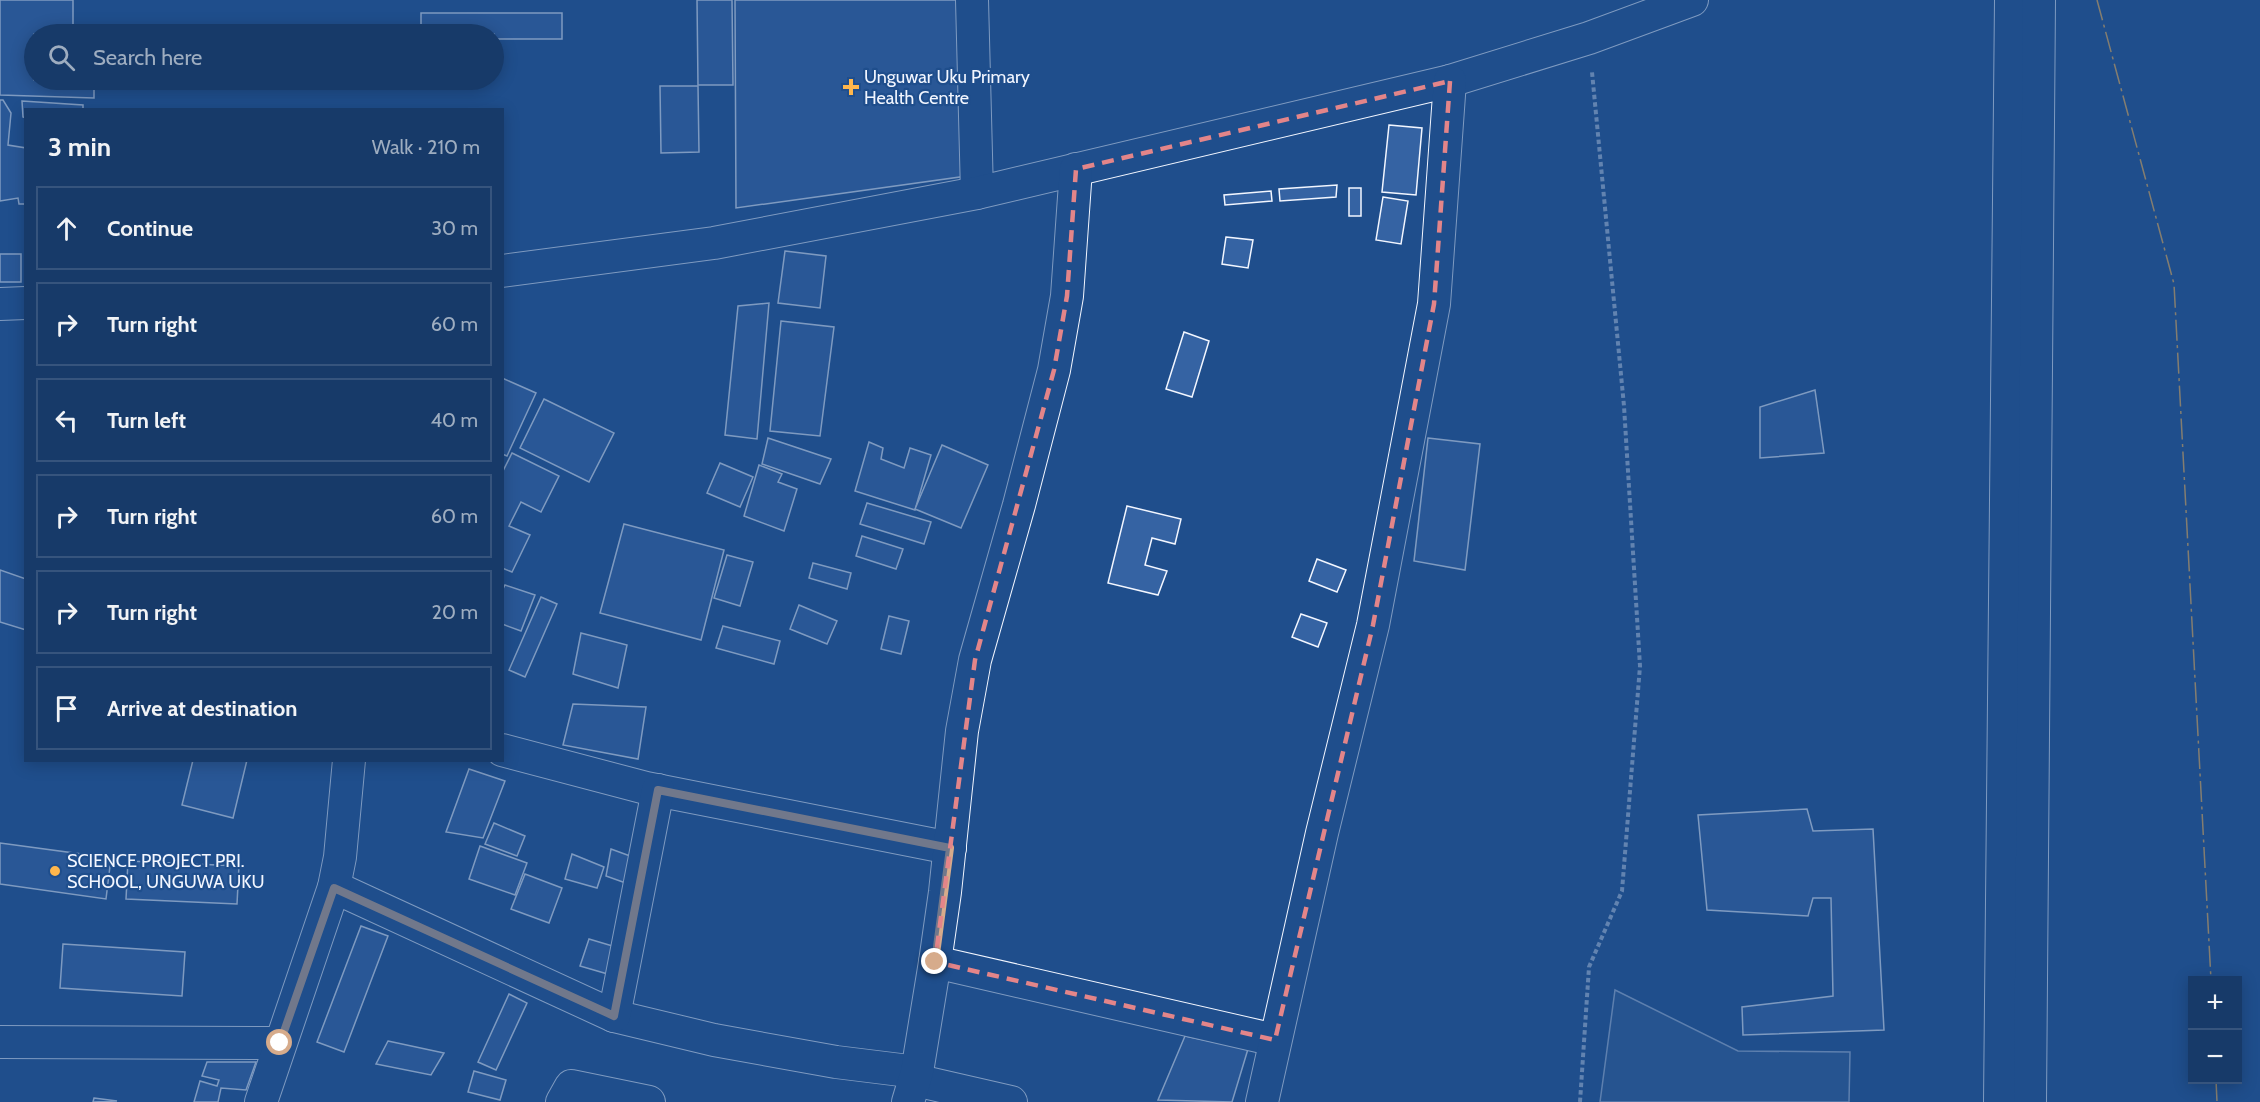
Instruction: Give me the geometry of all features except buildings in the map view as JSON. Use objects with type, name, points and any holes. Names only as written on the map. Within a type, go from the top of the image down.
[{"type":"street","points":[[972,0],[977,193]]},
{"type":"street","points":[[504,270],[714,243],[977,193],[1450,81],[1589,38],[1692,0]]},
{"type":"street","points":[[2001,1102],[2011,0]]},
{"type":"street","points":[[2030,1102],[2039,0]]},
{"type":"street","points":[[1262,1102],[1322,833],[1373,625],[1434,304],[1450,81]]},
{"type":"street","points":[[914,1085],[935,962],[962,731],[975,660],[1054,370],[1067,296],[1076,169]]},
{"type":"street","points":[[0,304],[24,303]]},
{"type":"street","points":[[504,751],[658,790],[950,848]]},
{"type":"street","points":[[261,1102],[334,888],[340,857],[349,762]]},
{"type":"street","points":[[614,1016],[658,790]]},
{"type":"street","points":[[334,888],[614,1016],[714,1040],[836,1062],[914,1085],[1011,1102]]},
{"type":"street","points":[[935,962],[1275,1040]]},
{"type":"street","points":[[0,1042],[280,1043]]},
{"type":"street","points":[[562,1102],[571,1086],[649,1102]]},
{"type":"path","points":[[1580,1102],[1589,967],[1622,891],[1640,666],[1624,406],[1589,38]]},
{"type":"highlighted area","points":[[1450,81],[1434,304],[1373,625],[1275,1040],[935,962],[975,660],[1054,370],[1067,296],[1076,169]]},
{"type":"shaded area","points":[[1615,990],[1738,1051],[1850,1052],[1849,1102],[1600,1102]]},
{"type":"power","points":[[2097,0],[2174,284],[2211,976]]},
{"type":"power","points":[[2216,1084],[2217,1102]]},
{"type":"place","name":"Unguwar Uku Primary Health Centre","points":[[851,87]]},
{"type":"place","name":"SCIENCE PROJECT PRI. SCHOOL, UNGUWA UKU","points":[[55,871]]},
{"type":"route","points":[[280,1043],[334,888],[614,1016],[658,790],[950,848],[935,962]]}]
